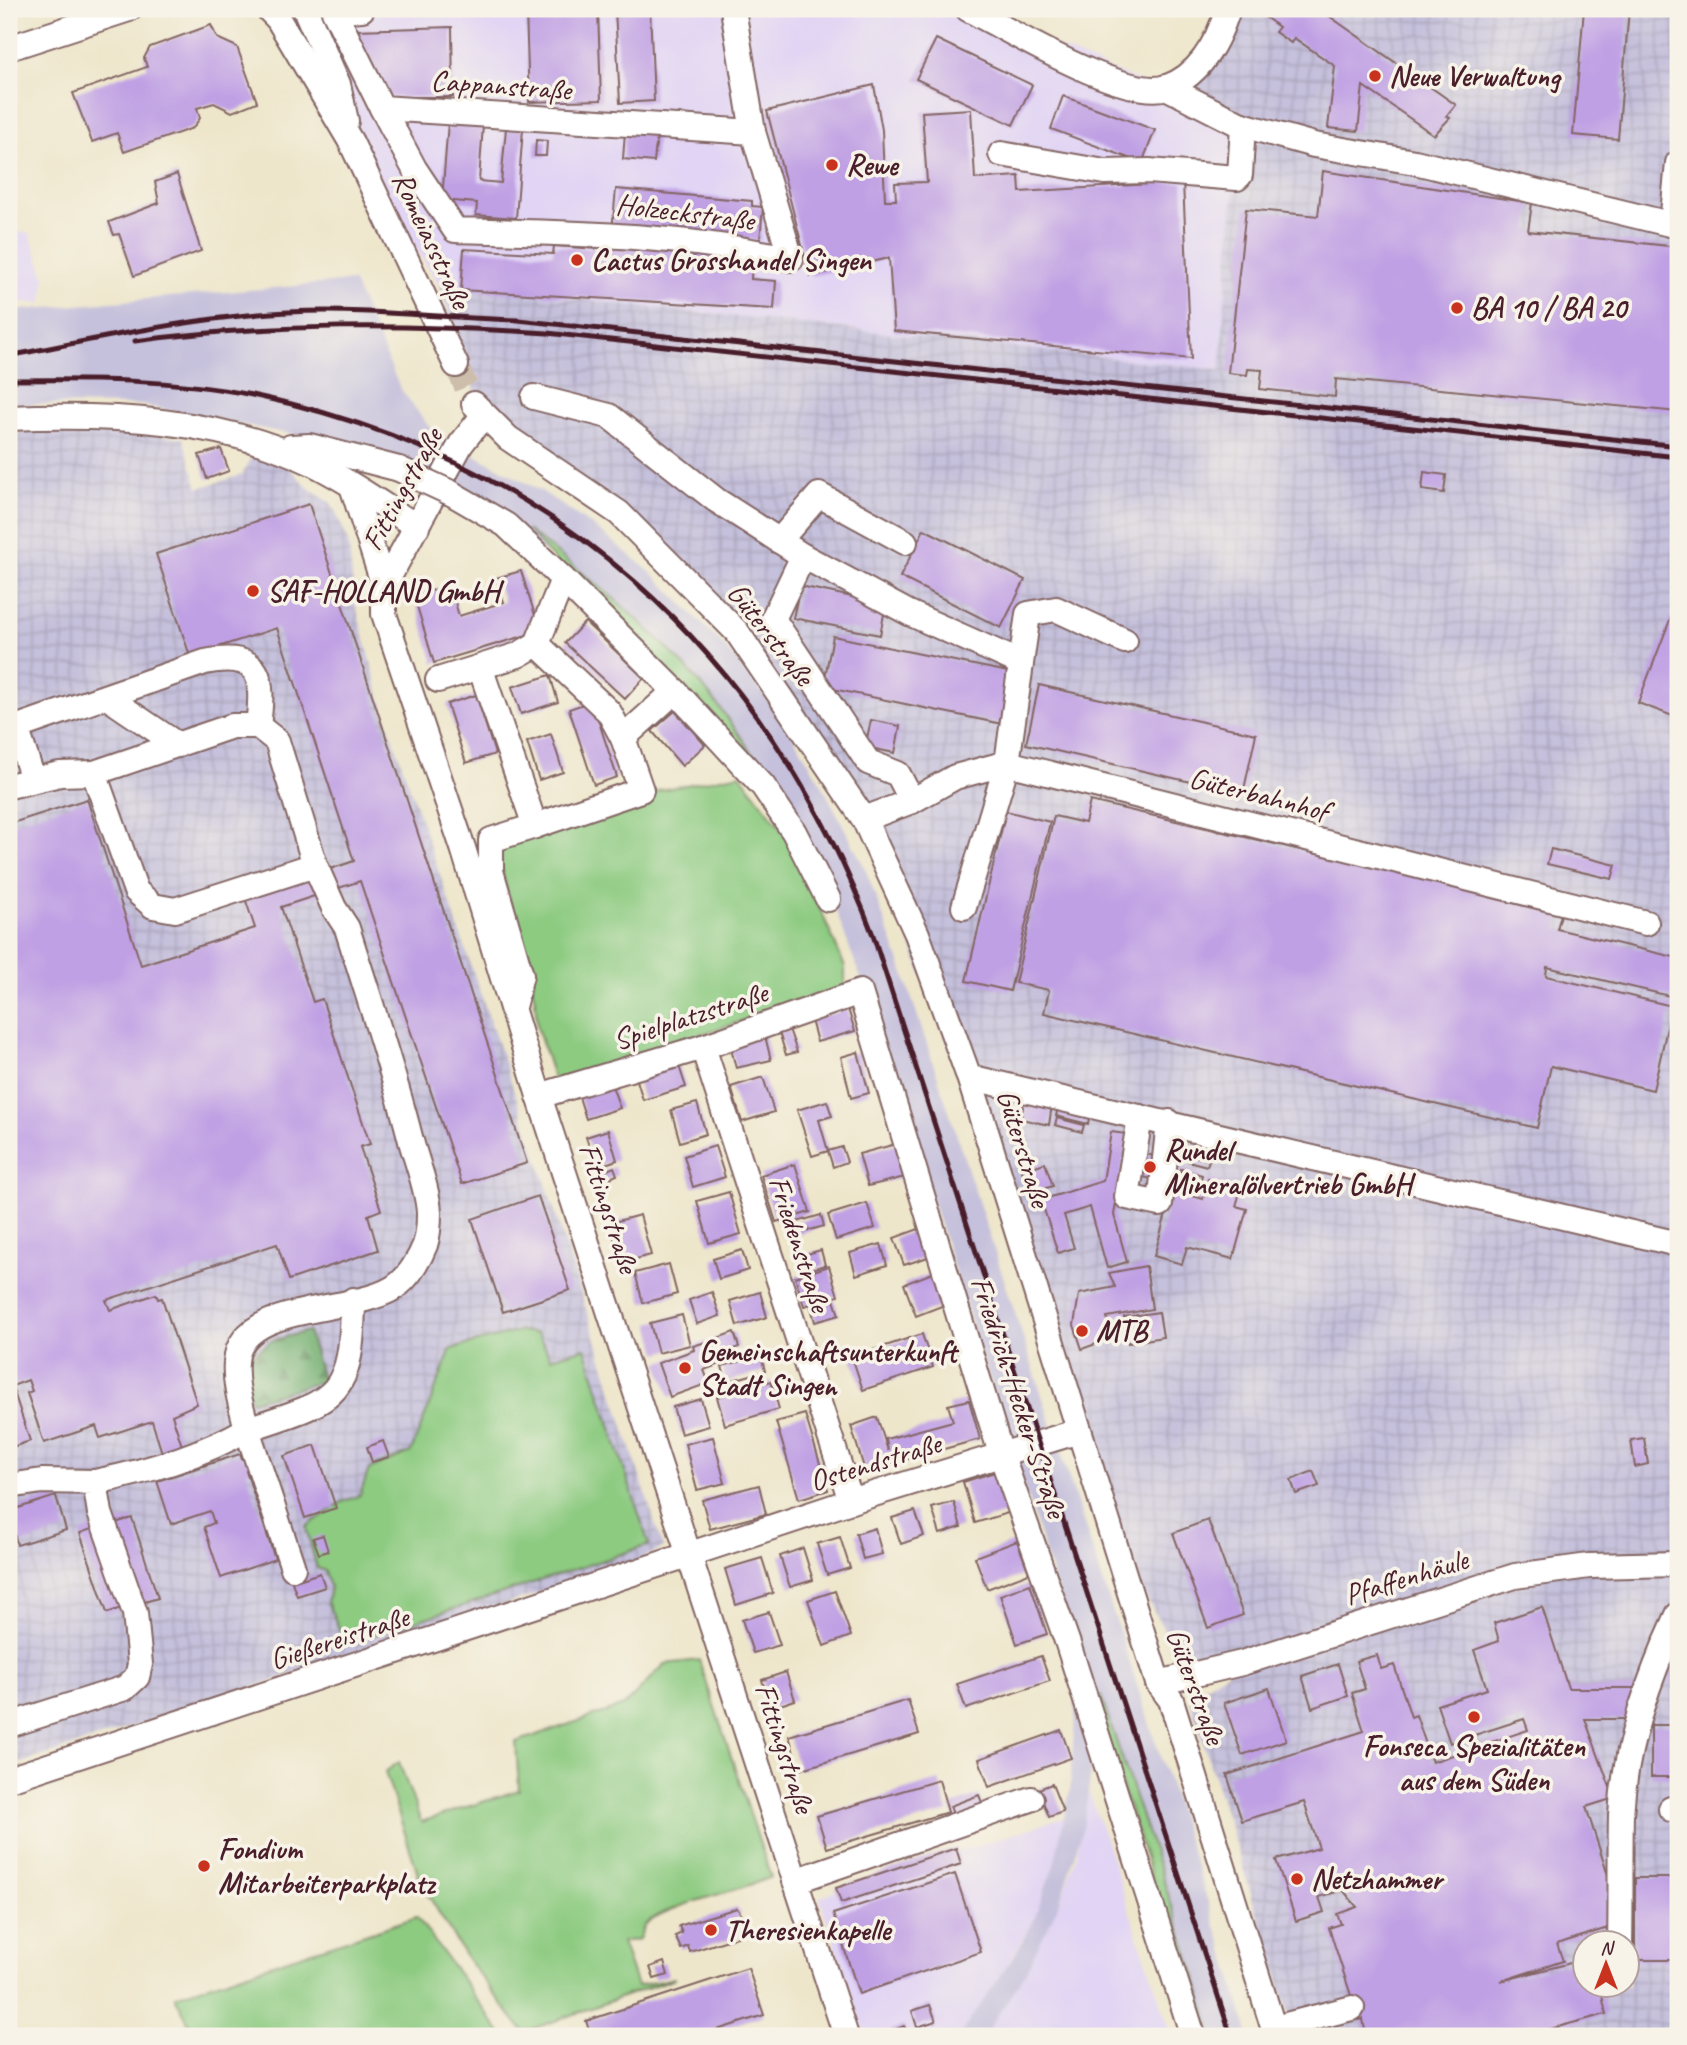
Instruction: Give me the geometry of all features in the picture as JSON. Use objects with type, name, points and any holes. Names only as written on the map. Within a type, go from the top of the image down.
[{"type":"street","points":[[9,48],[129,9]]},
{"type":"street","name":"Romeiasstraße","points":[[268,9],[278,19],[351,142],[456,365]]},
{"type":"street","name":"Romeiasstraße","points":[[305,9],[338,84],[351,142]]},
{"type":"street","points":[[362,9],[334,11],[382,108]]},
{"type":"street","name":"Holzeckstraße","points":[[382,108],[414,168],[455,230],[599,234],[753,250],[791,259],[753,132],[733,9]]},
{"type":"street","points":[[968,9],[1079,67],[1132,86],[1166,87],[1243,125],[1314,145],[1427,165],[1675,225],[1678,163]]},
{"type":"street","points":[[1166,87],[1200,64],[1221,31],[1228,9]]},
{"type":"street","name":"Cappanstraße","points":[[382,108],[753,132]]},
{"type":"street","points":[[1001,154],[1105,172],[1149,171],[1237,178],[1240,175],[1243,125]]},
{"type":"street","points":[[534,397],[609,416],[716,500],[803,556],[909,612],[1021,663]]},
{"type":"street","name":"Fittingstraße","points":[[478,410],[384,586],[384,614],[846,2036]]},
{"type":"street","name":"Güterstraße","points":[[478,410],[508,438],[619,513],[737,632],[864,819],[917,934],[969,1077],[1158,1683],[1171,1700],[1275,2032]]},
{"type":"street","points":[[9,418],[125,418],[194,427],[273,447],[312,463],[417,527]]},
{"type":"street","points":[[273,447],[310,446],[399,469],[451,493],[506,525],[675,691],[763,786],[794,832],[828,899]]},
{"type":"street","points":[[352,486],[384,586]]},
{"type":"street","points":[[779,541],[819,495],[905,542]]},
{"type":"street","points":[[803,556],[773,620],[868,762],[898,774],[912,801]]},
{"type":"street","points":[[438,680],[518,654],[537,644],[563,579]]},
{"type":"street","points":[[964,908],[1007,763],[1028,614],[1056,609],[1125,641]]},
{"type":"street","points":[[513,1007],[521,975],[491,871],[491,840],[641,790],[624,738],[609,712],[537,644]]},
{"type":"street","points":[[33,779],[12,729],[205,662],[229,658],[246,661],[258,673],[263,688],[258,726]]},
{"type":"street","points":[[480,667],[535,826]]},
{"type":"street","points":[[624,738],[675,691]]},
{"type":"street","points":[[107,697],[178,745]]},
{"type":"street","points":[[9,786],[33,779],[94,773],[232,726],[258,726],[277,741],[315,865],[334,908],[347,928],[399,1093],[429,1212],[425,1244],[411,1270],[397,1285],[353,1300],[268,1322],[251,1331],[241,1343],[236,1361],[237,1382],[247,1429],[293,1568]]},
{"type":"street","name":"Güterbahnhof","points":[[864,819],[912,801],[955,777],[1007,763],[1646,923]]},
{"type":"street","points":[[94,773],[136,891],[153,906],[175,910],[315,865]]},
{"type":"street","name":"Spielplatzstraße","points":[[539,1096],[703,1047],[860,992]]},
{"type":"street","name":"Friedrich-Hecker-Straße","points":[[860,992],[1002,1457],[1125,1820],[1193,2036]]},
{"type":"street","name":"Friedenstraße","points":[[703,1047],[851,1501]]},
{"type":"street","points":[[969,1077],[1678,1244]]},
{"type":"street","points":[[1140,1116],[1127,1197],[1160,1204],[1169,1122]]},
{"type":"street","points":[[9,1486],[42,1481],[96,1482],[132,1475],[208,1449],[247,1429],[314,1407],[340,1385],[349,1365],[353,1300]]},
{"type":"street","name":"Ostendstraße","points":[[690,1557],[851,1501],[1002,1457],[1079,1431]]},
{"type":"street","points":[[9,1725],[125,1688],[137,1677],[140,1664],[135,1613],[100,1513],[96,1482]]},
{"type":"street","name":"Gießereistraße","points":[[9,1779],[690,1557]]},
{"type":"street","name":"Pfaffenhäule","points":[[1158,1683],[1242,1663],[1515,1576],[1589,1566],[1678,1564]]},
{"type":"street","points":[[1620,1930],[1622,1813],[1631,1747],[1650,1675],[1678,1615]]},
{"type":"street","points":[[795,1881],[1031,1799]]},
{"type":"street","points":[[1275,2032],[1352,2008]]},
{"type":"shaded area","points":[[284,9],[968,9],[1239,124],[1221,370],[439,284],[363,167],[290,14]]},
{"type":"shaded area","points":[[1228,9],[1678,9],[1678,2036],[1296,2036],[1189,1698],[1240,1663],[1183,1664],[1115,1541],[1011,1213],[864,819],[662,554],[483,416],[439,284],[1220,370],[1239,124],[1166,87],[1183,77]]},
{"type":"shaded area","points":[[29,232],[45,276],[43,303],[9,302],[9,233]]},
{"type":"shaded area","points":[[353,281],[400,388],[433,432],[543,492],[597,529],[654,575],[721,643],[776,708],[821,783],[865,868],[900,962],[1229,1966],[1249,2036],[1212,2036],[1199,1985],[1101,1696],[1093,1698],[1092,1765],[1083,1827],[1059,1904],[1023,1977],[984,2036],[959,2036],[1014,1956],[1033,1922],[1054,1865],[1070,1790],[1075,1716],[1072,1650],[1061,1601],[860,976],[828,890],[791,814],[745,741],[699,683],[638,619],[580,570],[337,443],[141,405],[9,404],[9,311]]},
{"type":"shaded area","points":[[46,430],[120,431],[183,438],[198,488],[242,475],[254,452],[287,465],[307,487],[332,504],[348,541],[355,603],[386,718],[543,1175],[663,1548],[635,1562],[9,1767],[9,433]]},
{"type":"shaded area","points":[[1089,1792],[1172,2036],[984,2036],[1023,1977],[1059,1904],[1075,1860]]},
{"type":"shaded area","points":[[1065,1817],[1054,1865],[1033,1922],[996,1984],[959,2036],[866,2036],[819,1897]]},
{"type":"green space","points":[[527,530],[617,602],[680,661],[736,730],[791,814]]},
{"type":"green space","points":[[740,774],[792,843],[845,967],[845,989],[554,1080],[537,1027],[535,999],[496,849],[661,790]]},
{"type":"green space","points":[[308,1331],[323,1381],[252,1401],[246,1386],[248,1358],[271,1341]]},
{"type":"green space","points":[[519,1331],[537,1333],[551,1358],[585,1348],[649,1545],[346,1644],[327,1602],[330,1587],[325,1571],[317,1568],[306,1527],[342,1502],[360,1495],[369,1469],[411,1452],[451,1349]]},
{"type":"green space","points":[[699,1660],[771,1877],[668,1911],[646,1924],[639,1939],[622,1942],[637,1986],[675,1978],[524,2032],[467,1959],[421,1883],[385,1772],[399,1762],[421,1822],[519,1790],[516,1742],[624,1706],[665,1664]]},
{"type":"green space","points":[[1101,1696],[1199,1985],[1212,2036],[1203,2036],[1093,1698]]},
{"type":"green space","points":[[417,1917],[503,2036],[195,2036],[175,1996]]},
{"type":"building","points":[[526,9],[598,9],[601,100],[529,102]]},
{"type":"building","points":[[615,9],[650,9],[654,101],[620,103]]},
{"type":"building","name":"Neue Verwaltung","points":[[1259,9],[1319,9],[1456,105],[1447,116],[1450,118],[1434,135],[1363,86],[1358,131],[1328,128],[1335,66],[1294,38],[1291,43],[1275,32],[1279,27],[1258,12]]},
{"type":"building","points":[[1584,9],[1629,9],[1618,139],[1573,135]]},
{"type":"building","points":[[211,25],[217,38],[237,47],[257,102],[232,112],[214,103],[197,108],[200,118],[193,128],[124,152],[117,133],[92,142],[73,93],[147,67],[144,58],[150,47]]},
{"type":"building","points":[[452,27],[453,97],[385,97],[356,30]]},
{"type":"building","points":[[936,39],[1032,85],[1013,125],[916,79]]},
{"type":"building","points":[[874,85],[882,130],[885,200],[896,200],[895,183],[927,182],[922,112],[971,109],[975,179],[1019,176],[1020,192],[1183,182],[1191,359],[894,331],[889,258],[810,276],[767,111]]},
{"type":"building","points":[[1063,96],[1155,130],[1142,163],[1051,129]]},
{"type":"building","points":[[448,122],[483,125],[479,181],[501,183],[506,128],[523,129],[516,218],[476,215],[477,203],[442,200]]},
{"type":"building","points":[[625,132],[657,134],[654,162],[623,159]]},
{"type":"building","points":[[536,140],[547,141],[546,156],[535,156]]},
{"type":"building","name":"BA 10 / BA 20","points":[[1323,171],[1532,203],[1528,231],[1678,247],[1678,412],[1336,379],[1335,397],[1260,389],[1262,370],[1248,369],[1247,375],[1228,373],[1246,209],[1318,216]]},
{"type":"building","points":[[177,174],[201,251],[134,276],[119,234],[114,235],[109,222],[159,203],[155,182]]},
{"type":"building","points":[[616,189],[752,201],[752,206],[763,207],[760,240],[612,231]]},
{"type":"building","points":[[598,239],[752,256],[751,279],[776,281],[774,309],[461,290],[464,249],[553,254],[554,246],[597,249]]},
{"type":"building","points":[[221,449],[229,471],[207,479],[199,455]]},
{"type":"building","points":[[1424,472],[1446,475],[1444,493],[1422,490]]},
{"type":"building","points":[[309,504],[527,1163],[462,1184],[360,881],[281,907],[313,1002],[322,999],[370,1144],[360,1147],[381,1210],[368,1215],[378,1250],[289,1280],[277,1244],[106,1300],[110,1310],[156,1294],[158,1299],[162,1298],[197,1404],[172,1415],[182,1446],[162,1453],[152,1421],[100,1438],[96,1426],[44,1443],[27,1393],[32,1391],[28,1380],[12,1386],[30,1441],[9,1448],[9,824],[87,799],[141,965],[255,928],[245,898],[354,861],[277,628],[190,656],[156,554]]},
{"type":"building","points":[[924,529],[1025,580],[1001,628],[900,577]]},
{"type":"building","points":[[521,571],[540,631],[434,663],[414,596],[450,585],[459,616],[504,602],[496,578]]},
{"type":"building","points":[[800,586],[886,604],[880,635],[793,618]]},
{"type":"building","points":[[1678,599],[1678,718],[1638,703]]},
{"type":"building","points":[[585,622],[644,678],[625,699],[565,643]]},
{"type":"building","points":[[833,636],[1013,673],[1002,724],[823,687]]},
{"type":"building","points":[[550,675],[558,702],[521,714],[512,687]]},
{"type":"building","points":[[1039,685],[1256,734],[1243,794],[1026,744]]},
{"type":"building","points":[[476,695],[495,754],[466,763],[447,704]]},
{"type":"building","points":[[592,701],[617,777],[594,785],[569,709]]},
{"type":"building","points":[[675,711],[705,745],[682,766],[652,731]]},
{"type":"building","points":[[871,720],[900,726],[895,753],[865,747]]},
{"type":"building","points":[[551,734],[563,772],[539,780],[527,742]]},
{"type":"building","points":[[1090,801],[1562,911],[1557,929],[1678,958],[1678,998],[1547,967],[1546,976],[1672,1006],[1653,1090],[1551,1066],[1537,1128],[1044,1013],[1049,990],[1015,983],[1054,816],[1085,823]]},
{"type":"building","points":[[1006,811],[1050,822],[1010,991],[966,981]]},
{"type":"building","points":[[1551,849],[1616,865],[1612,879],[1547,864]]},
{"type":"building","points":[[848,1009],[855,1031],[817,1042],[811,1020]]},
{"type":"building","points":[[789,1029],[797,1052],[786,1055],[779,1032]]},
{"type":"building","points":[[765,1036],[771,1060],[736,1068],[730,1045]]},
{"type":"building","points":[[858,1052],[869,1093],[851,1098],[841,1057]]},
{"type":"building","points":[[678,1063],[686,1087],[643,1100],[636,1077]]},
{"type":"building","points":[[763,1077],[774,1112],[742,1122],[731,1087]]},
{"type":"building","points":[[612,1086],[620,1108],[586,1119],[579,1097]]},
{"type":"building","points":[[1024,1100],[1052,1105],[1049,1125],[1021,1119]]},
{"type":"building","points":[[827,1101],[832,1116],[819,1120],[828,1151],[812,1156],[797,1110]]},
{"type":"building","points":[[697,1103],[706,1134],[680,1142],[671,1110]]},
{"type":"building","points":[[1058,1108],[1090,1117],[1088,1124],[1056,1116]]},
{"type":"building","points":[[1057,1118],[1084,1125],[1082,1132],[1055,1125]]},
{"type":"building","points":[[608,1130],[617,1160],[596,1167],[586,1137]]},
{"type":"building","points":[[1111,1132],[1127,1134],[1114,1215],[1127,1262],[1107,1268],[1090,1207],[1064,1215],[1074,1248],[1058,1253],[1041,1200],[1103,1181]]},
{"type":"building","points":[[896,1144],[905,1177],[868,1186],[859,1154]]},
{"type":"building","points":[[715,1146],[725,1177],[693,1187],[684,1156]]},
{"type":"building","points":[[1192,1146],[1211,1151],[1210,1158],[1190,1153]]},
{"type":"building","points":[[842,1147],[847,1162],[833,1167],[828,1151]]},
{"type":"building","name":"Rundel Mineralölvertrieb GmbH","points":[[1142,1153],[1162,1158],[1158,1180],[1137,1176]]},
{"type":"building","points":[[1190,1155],[1209,1160],[1207,1166],[1188,1161]]},
{"type":"building","points":[[1045,1163],[1053,1186],[1029,1193],[1022,1170]]},
{"type":"building","points":[[795,1164],[810,1212],[776,1222],[761,1175]]},
{"type":"building","points":[[614,1167],[617,1175],[603,1181],[600,1173]]},
{"type":"building","points":[[1181,1169],[1202,1175],[1200,1183],[1179,1177]]},
{"type":"building","points":[[1208,1179],[1241,1189],[1236,1206],[1247,1209],[1233,1259],[1187,1247],[1182,1264],[1154,1256],[1173,1190],[1203,1199]]},
{"type":"building","points":[[729,1192],[741,1234],[709,1243],[697,1201]]},
{"type":"building","points":[[538,1196],[570,1290],[503,1312],[472,1219]]},
{"type":"building","points":[[867,1203],[875,1228],[836,1240],[828,1215]]},
{"type":"building","points":[[640,1215],[651,1255],[621,1263],[610,1223]]},
{"type":"building","points":[[821,1215],[824,1226],[793,1235],[790,1224]]},
{"type":"building","points":[[924,1227],[934,1255],[904,1265],[894,1238]]},
{"type":"building","points":[[881,1244],[887,1265],[856,1275],[850,1253]]},
{"type":"building","points":[[742,1250],[748,1270],[719,1279],[713,1259]]},
{"type":"building","points":[[821,1250],[825,1265],[805,1271],[800,1256]]},
{"type":"building","points":[[669,1264],[677,1294],[643,1303],[635,1273]]},
{"type":"building","points":[[829,1266],[838,1296],[804,1306],[795,1277]]},
{"type":"building","points":[[1146,1266],[1152,1309],[1107,1317],[1112,1338],[1082,1349],[1074,1325],[1079,1294],[1115,1287],[1109,1273]]},
{"type":"building","points":[[935,1272],[947,1304],[916,1316],[904,1284]]},
{"type":"building","points":[[712,1292],[720,1316],[697,1324],[689,1300]]},
{"type":"building","points":[[760,1292],[767,1317],[737,1326],[730,1301]]},
{"type":"building","points":[[834,1300],[839,1315],[815,1322],[811,1307]]},
{"type":"building","points":[[1159,1312],[1163,1337],[1128,1343],[1124,1317]]},
{"type":"building","points":[[682,1315],[690,1345],[658,1353],[650,1323]]},
{"type":"building","points":[[734,1332],[739,1347],[717,1355],[712,1340]]},
{"type":"building","points":[[922,1334],[933,1367],[863,1390],[852,1357]]},
{"type":"building","name":"Gemeinschaftsunterkunft Stadt Singen","points":[[709,1341],[718,1365],[704,1370],[709,1383],[670,1397],[658,1363],[694,1350],[693,1346]]},
{"type":"building","points":[[761,1356],[765,1371],[726,1382],[722,1366]]},
{"type":"building","points":[[771,1381],[779,1409],[725,1425],[717,1397]]},
{"type":"building","points":[[701,1399],[709,1426],[681,1434],[673,1407]]},
{"type":"building","points":[[969,1400],[980,1439],[865,1471],[851,1426],[877,1417],[888,1451],[886,1439],[953,1421],[948,1405]]},
{"type":"building","points":[[805,1414],[828,1490],[799,1499],[776,1422]]},
{"type":"building","points":[[713,1437],[725,1483],[697,1490],[685,1444]]},
{"type":"building","points":[[1644,1438],[1648,1464],[1635,1467],[1631,1440]]},
{"type":"building","points":[[383,1441],[389,1457],[372,1462],[367,1447]]},
{"type":"building","points":[[315,1445],[336,1508],[305,1518],[284,1456]]},
{"type":"building","points":[[240,1454],[242,1459],[249,1457],[253,1469],[246,1471],[275,1559],[221,1578],[204,1527],[214,1523],[210,1511],[171,1524],[157,1481]]},
{"type":"building","points":[[998,1471],[1011,1512],[975,1523],[963,1482]]},
{"type":"building","points":[[1313,1471],[1319,1486],[1296,1494],[1291,1480]]},
{"type":"building","points":[[759,1485],[766,1514],[710,1529],[702,1500]]},
{"type":"building","points":[[56,1496],[66,1530],[17,1545],[9,1511]]},
{"type":"building","points":[[954,1502],[961,1527],[940,1534],[932,1508]]},
{"type":"building","points":[[915,1511],[924,1536],[901,1544],[892,1518]]},
{"type":"building","points":[[132,1518],[158,1598],[141,1603],[115,1523]]},
{"type":"building","points":[[1208,1520],[1243,1615],[1208,1628],[1173,1533]]},
{"type":"building","points":[[97,1527],[124,1607],[107,1613],[80,1533]]},
{"type":"building","points":[[875,1528],[882,1554],[863,1559],[856,1534]]},
{"type":"building","points":[[323,1535],[328,1551],[319,1554],[313,1538]]},
{"type":"building","points":[[840,1537],[850,1568],[827,1575],[817,1544]]},
{"type":"building","points":[[1017,1541],[1029,1573],[987,1589],[975,1557]]},
{"type":"building","points":[[803,1548],[813,1580],[790,1587],[780,1556]]},
{"type":"building","points":[[762,1558],[773,1593],[736,1605],[725,1569]]},
{"type":"building","points":[[320,1573],[325,1587],[297,1596],[292,1582]]},
{"type":"building","points":[[1030,1584],[1047,1634],[1017,1644],[1000,1595]]},
{"type":"building","points":[[835,1591],[851,1636],[824,1646],[808,1600]]},
{"type":"building","points":[[1542,1607],[1568,1688],[1636,1688],[1627,1719],[1585,1719],[1614,1798],[1586,1807],[1611,1885],[1611,1927],[1601,1930],[1572,1930],[1572,1939],[1557,1944],[1563,1961],[1501,1981],[1572,1963],[1572,2000],[1603,2000],[1606,2014],[1524,2036],[1366,2036],[1363,2019],[1359,2020],[1329,1928],[1341,1924],[1337,1914],[1357,1907],[1343,1890],[1319,1897],[1324,1912],[1296,1921],[1276,1860],[1319,1848],[1304,1802],[1242,1821],[1227,1775],[1364,1731],[1352,1693],[1365,1689],[1356,1661],[1377,1655],[1381,1669],[1394,1665],[1411,1717],[1416,1715],[1432,1762],[1528,1730],[1524,1719],[1450,1743],[1437,1705],[1487,1689],[1474,1650],[1499,1641],[1494,1623]]},
{"type":"building","points":[[769,1612],[780,1645],[753,1653],[742,1620]]},
{"type":"building","points":[[1672,1654],[1678,1654],[1678,1686],[1672,1686]]},
{"type":"building","points":[[1041,1656],[1050,1681],[966,1709],[957,1684]]},
{"type":"building","points":[[1338,1664],[1348,1696],[1312,1708],[1302,1676]]},
{"type":"building","points":[[786,1672],[795,1700],[771,1708],[762,1680]]},
{"type":"building","points":[[1269,1688],[1286,1740],[1242,1755],[1224,1703]]},
{"type":"building","points":[[908,1700],[919,1734],[799,1770],[789,1736]]},
{"type":"building","points":[[1651,1725],[1678,1725],[1678,1772],[1672,1772],[1672,1777],[1651,1777]]},
{"type":"building","points":[[1061,1730],[1071,1758],[989,1787],[979,1759]]},
{"type":"building","points":[[939,1780],[948,1812],[827,1848],[817,1816]]},
{"type":"building","points":[[1052,1784],[1063,1812],[1049,1817],[1038,1789]]},
{"type":"building","points":[[979,1795],[985,1810],[956,1821],[950,1806]]},
{"type":"building","points":[[956,1848],[961,1864],[841,1903],[836,1888]]},
{"type":"building","points":[[955,1874],[981,1952],[859,1994],[833,1914]]},
{"type":"building","points":[[1635,1878],[1678,1878],[1678,1960],[1642,1960],[1642,1930],[1635,1930]]},
{"type":"building","name":"Theresienkapelle","points":[[737,1908],[741,1914],[734,1923],[740,1928],[740,1936],[690,1952],[688,1946],[681,1949],[675,1936],[682,1933],[679,1926]]},
{"type":"building","points":[[664,1962],[668,1975],[654,1979],[650,1967]]},
{"type":"building","points":[[748,1968],[764,2015],[698,2036],[591,2036],[586,2021]]},
{"type":"building","points":[[930,2005],[936,2021],[917,2027],[912,2011]]},
{"type":"building","points":[[904,2026],[908,2036],[877,2036]]},
{"type":"tunnel","points":[[456,365],[474,404]]},
{"type":"railway","points":[[9,356],[148,329],[218,318],[288,312],[346,311],[518,320],[1678,446]]},
{"type":"railway","points":[[135,341],[289,328],[444,328],[547,333],[1678,457]]},
{"type":"railway","points":[[9,380],[161,383],[252,395],[361,424],[461,466],[552,518],[635,582],[708,656],[773,740],[828,833],[873,935],[1231,2036]]},
{"type":"place","name":"Neue Verwaltung","points":[[1375,76]]},
{"type":"place","name":"Rewe","points":[[832,165]]},
{"type":"place","name":"Cactus Grosshandel Singen","points":[[577,260]]},
{"type":"place","name":"BA 10 / BA 20","points":[[1457,308]]},
{"type":"place","name":"SAF-HOLLAND GmbH","points":[[253,591]]},
{"type":"place","name":"Rundel Mineralölvertrieb GmbH","points":[[1150,1167]]},
{"type":"place","name":"MTB","points":[[1082,1331]]},
{"type":"place","name":"Gemeinschaftsunterkunft Stadt Singen","points":[[685,1368]]},
{"type":"place","name":"Fonseca Spezialitäten aus dem Süden","points":[[1474,1717]]},
{"type":"place","name":"Fondium Mitarbeiterparkplatz","points":[[204,1866]]},
{"type":"place","name":"Netzhammer","points":[[1297,1879]]},
{"type":"place","name":"Theresienkapelle","points":[[711,1930]]}]
